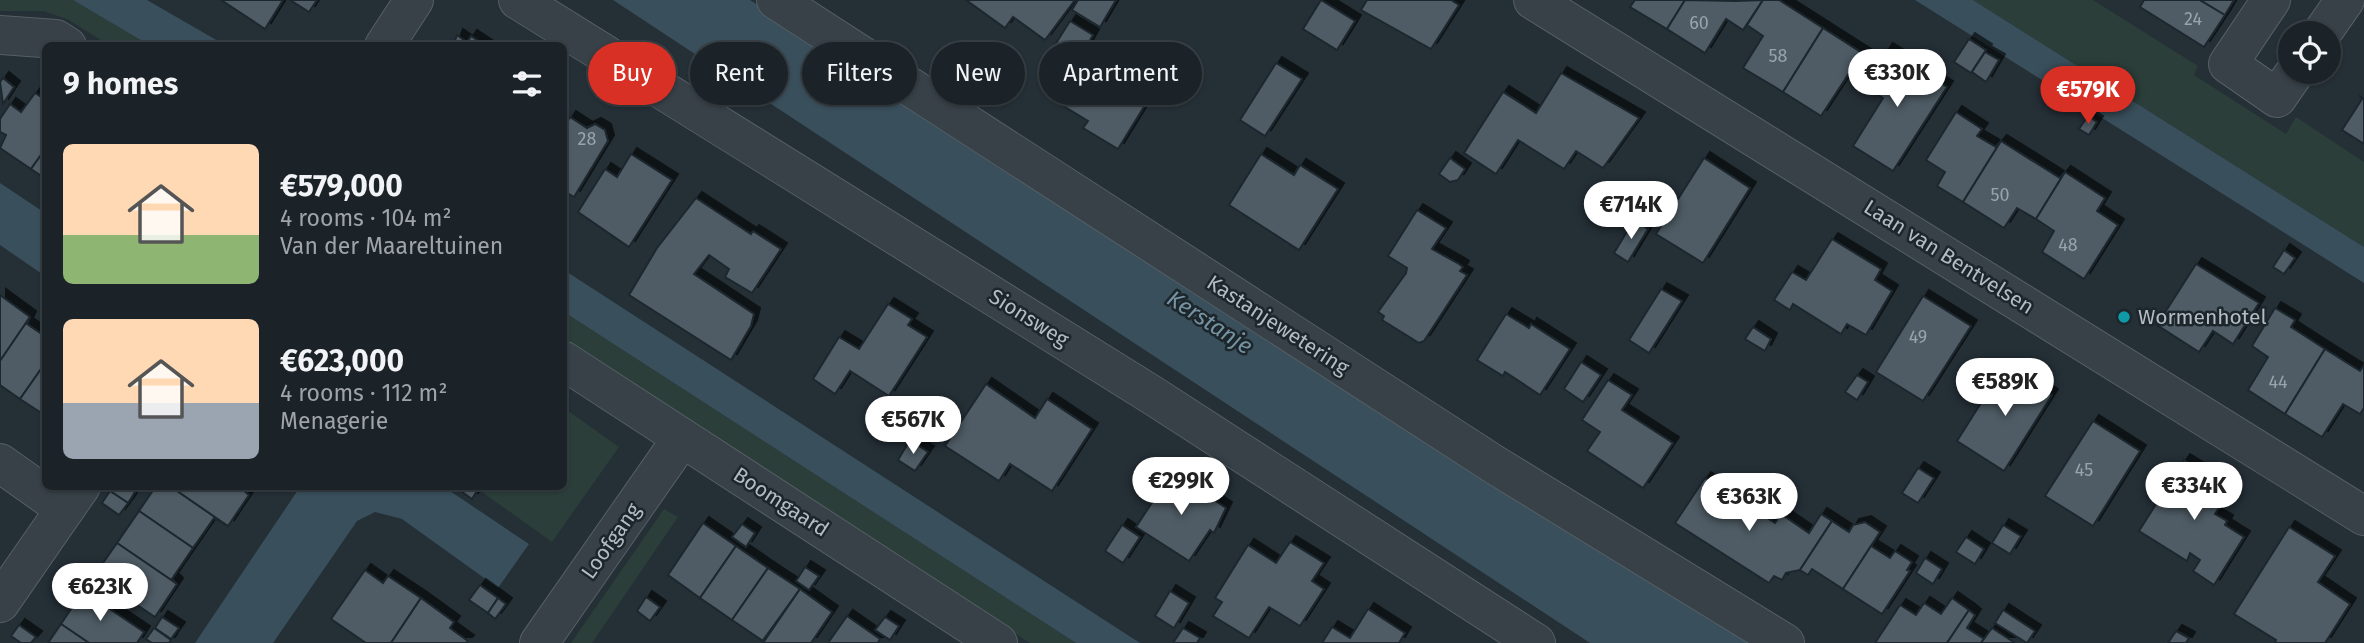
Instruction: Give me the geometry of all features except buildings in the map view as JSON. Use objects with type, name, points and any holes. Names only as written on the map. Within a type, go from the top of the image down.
[{"type":"street","points":[[387,42],[414,0]]},
{"type":"street","name":"Sionsweg","points":[[518,0],[1152,395],[1536,643]]},
{"type":"street","name":"Kastanjewetering","points":[[776,0],[1484,458],[1784,643]]},
{"type":"street","name":"Laan van Bentvelsen","points":[[1533,0],[2364,516]]},
{"type":"street","points":[[2271,0],[2228,64],[2277,98],[2287,84]]},
{"type":"street","points":[[2330,21],[2345,0]]},
{"type":"street","points":[[0,34],[56,39],[61,42]]},
{"type":"street","name":"Boomgaard","points":[[567,363],[998,643]]},
{"type":"street","name":"Loofgang","points":[[539,643],[682,438]]},
{"type":"street","points":[[0,463],[42,483]]},
{"type":"street","points":[[0,603],[73,498],[56,490]]},
{"type":"green space","points":[[0,0],[73,0],[144,42],[104,42],[67,19],[43,11],[0,11]]},
{"type":"green space","points":[[1973,0],[2093,0],[2198,66],[2194,75],[2286,134],[2296,117],[2364,162],[2364,247]]},
{"type":"green space","points":[[567,314],[1076,643],[1030,643],[567,343]]},
{"type":"green space","points":[[567,410],[619,447],[552,542],[482,492],[567,490]]},
{"type":"green space","points":[[664,509],[678,517],[592,643],[571,643]]},
{"type":"water","points":[[73,0],[147,0],[220,42],[144,42]]},
{"type":"water","name":"Kerstanje","points":[[613,0],[750,0],[815,42],[802,42],[802,105],[912,105],[1286,348],[1757,643],[1590,643],[773,105],[788,105],[788,42],[690,42],[690,51]]},
{"type":"water","points":[[1915,0],[1973,0],[2364,247],[2364,283]]},
{"type":"water","points":[[0,183],[42,211],[42,274],[0,245]]},
{"type":"water","points":[[567,272],[1140,643],[1076,643],[567,314]]},
{"type":"water","points":[[298,490],[448,490],[529,544],[498,588],[402,519],[375,512],[357,521],[273,643],[195,643]]},
{"type":"place","name":"Wormenhotel","points":[[2124,317]]}]
